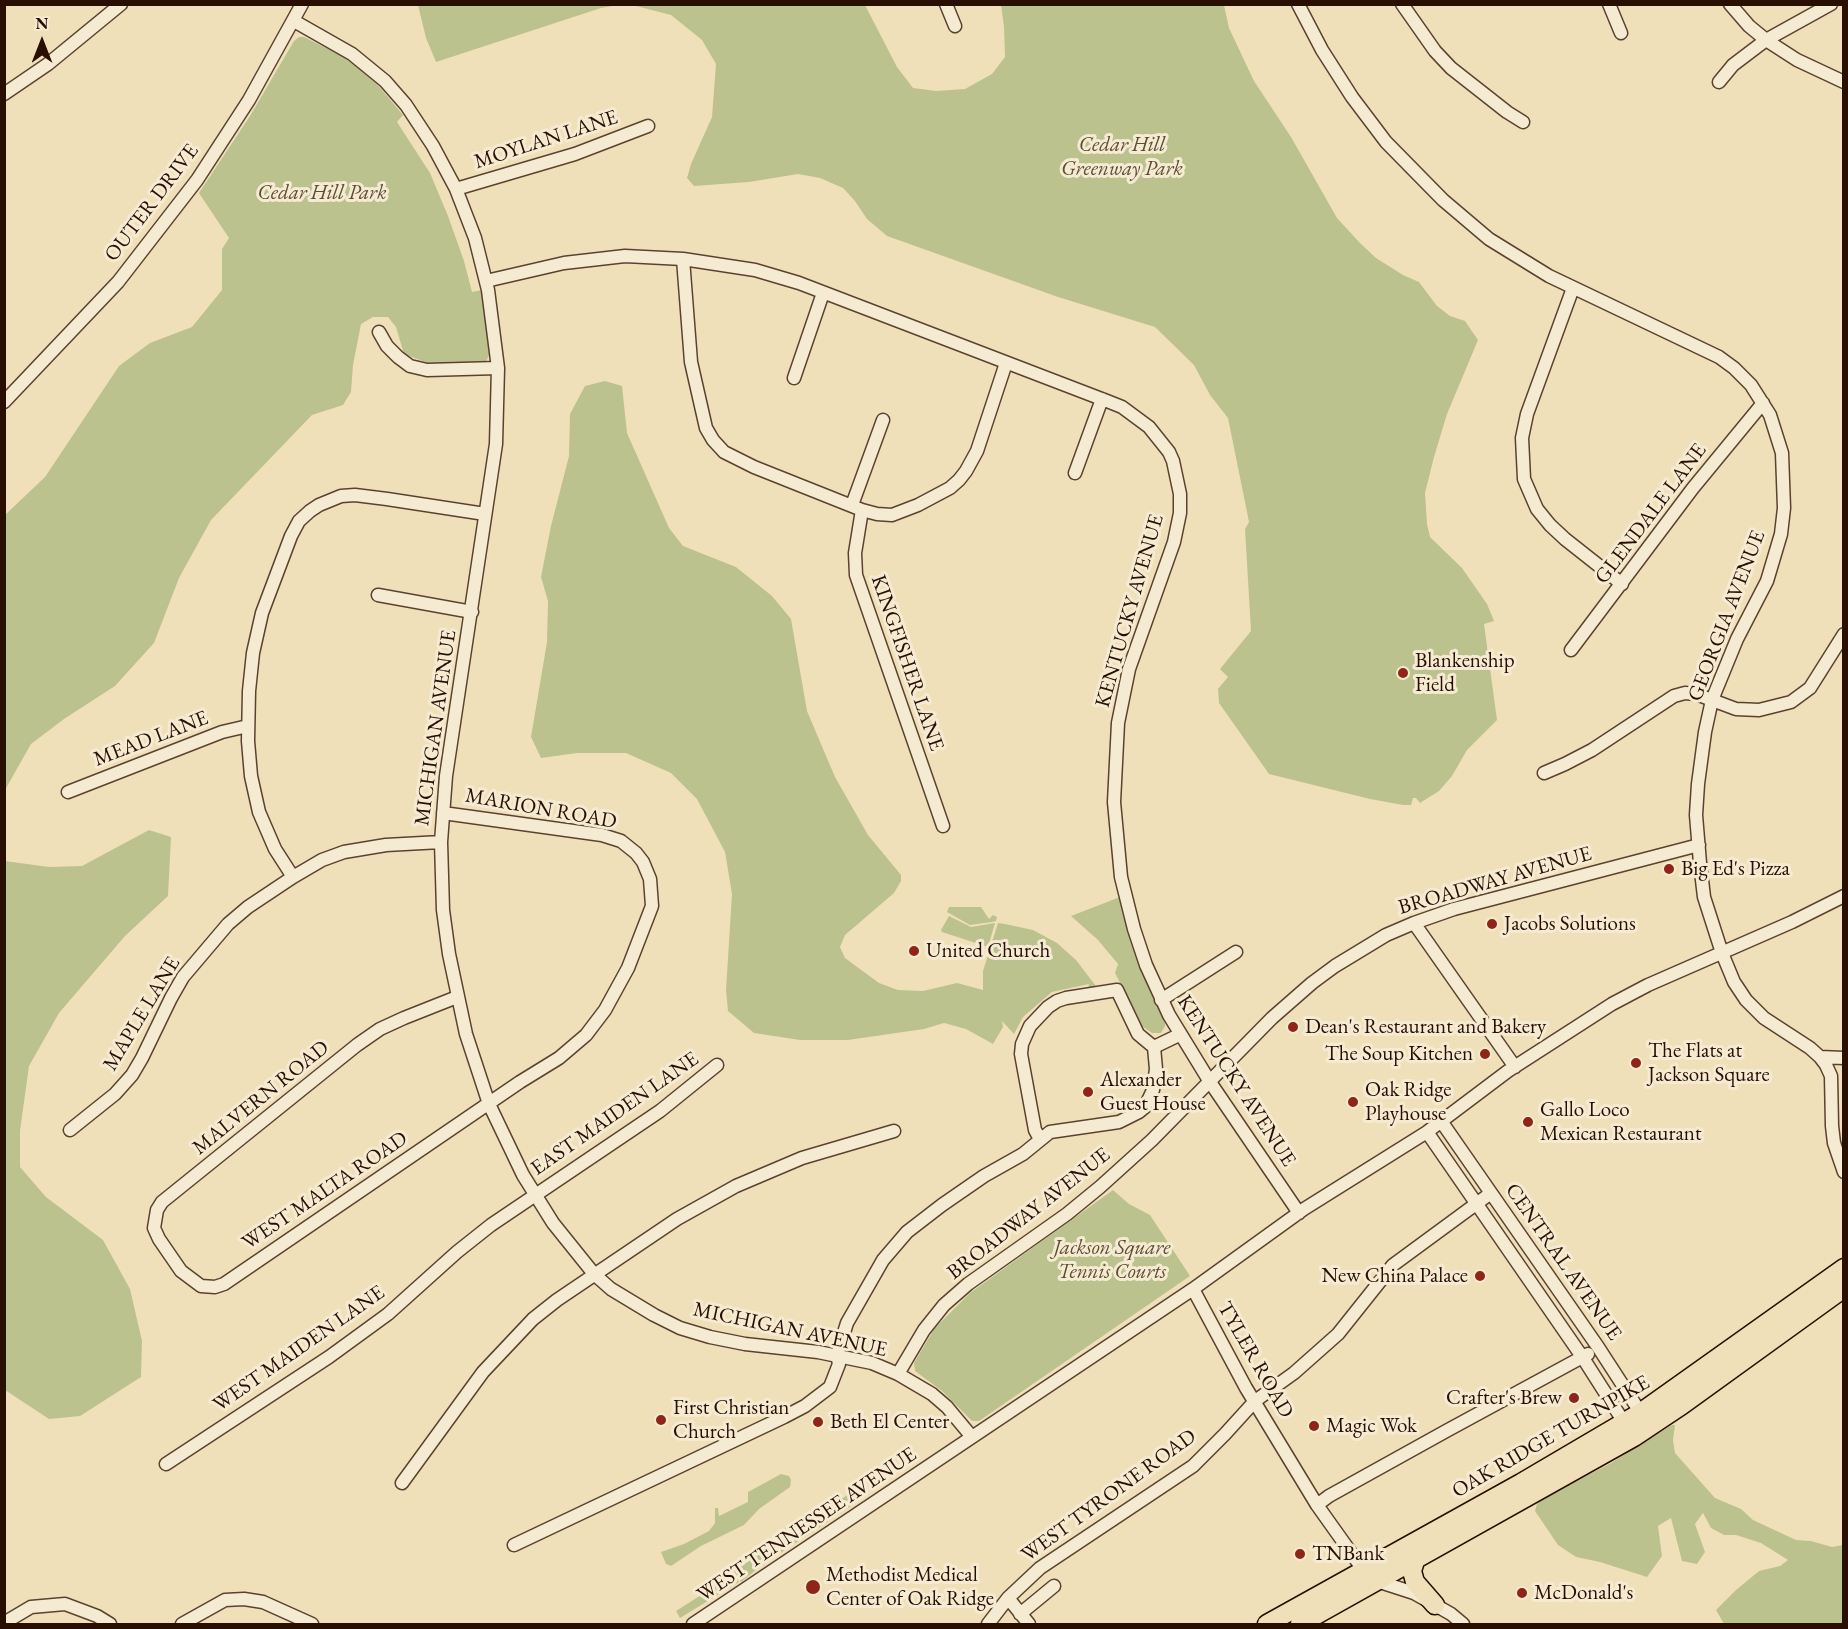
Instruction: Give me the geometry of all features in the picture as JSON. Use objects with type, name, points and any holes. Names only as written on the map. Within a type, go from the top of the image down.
[{"type":"highway","name":"OAK RIDGE TURNPIKE","points":[[1267,1624],[1370,1576],[1415,1561],[1637,1425],[1844,1268]]},
{"type":"highway","name":"OAK RIDGE TURNPIKE","points":[[1300,1624],[1370,1576],[1569,1456],[1682,1406],[1844,1288]]},
{"type":"highway","points":[[1415,1561],[1412,1571],[1415,1582],[1436,1605]]},
{"type":"street","points":[[4,94],[48,64],[121,4]]},
{"type":"street","name":"OUTER DRIVE","points":[[4,402],[118,282],[197,180],[249,100],[302,4]]},
{"type":"street","points":[[946,4],[955,26]]},
{"type":"street","name":"GEORGIA AVENUE","points":[[1298,4],[1322,50],[1352,97],[1386,142],[1432,190],[1489,239],[1549,276],[1719,357],[1745,379],[1764,403],[1770,415],[1782,453],[1784,499],[1781,534],[1767,581],[1737,639],[1712,700],[1701,758],[1696,814],[1704,897],[1734,982],[1746,1000],[1764,1018],[1820,1057]]},
{"type":"street","points":[[1402,4],[1435,51],[1452,68],[1491,101],[1523,122]]},
{"type":"street","points":[[1609,4],[1621,33]]},
{"type":"street","points":[[1730,4],[1749,26],[1766,40],[1797,60],[1844,82]]},
{"type":"street","points":[[1719,82],[1733,65],[1766,40],[1831,4]]},
{"type":"street","name":"MICHIGAN AVENUE","points":[[294,21],[352,54],[385,81],[406,105],[433,146],[456,189],[475,238],[486,281],[498,368],[496,444],[446,776],[441,842],[442,910],[457,997],[466,1034],[489,1104],[523,1175],[558,1231],[594,1274],[611,1288],[654,1315],[696,1333],[745,1344],[837,1355],[872,1363],[898,1374],[939,1401],[972,1437]]},
{"type":"street","name":"MOYLAN LANE","points":[[456,189],[575,154],[648,126]]},
{"type":"street","name":"KENTUCKY AVENUE","points":[[486,281],[575,262],[625,256],[683,258],[764,272],[1102,399],[1140,419],[1157,436],[1173,461],[1180,494],[1177,533],[1129,669],[1118,723],[1114,778],[1115,826],[1125,896],[1146,965],[1179,1035],[1299,1213]]},
{"type":"street","points":[[683,258],[692,362],[706,428],[713,440],[724,452],[754,467],[857,508],[877,514],[892,515],[918,505],[950,488],[966,471],[977,451],[1006,363]]},
{"type":"street","points":[[1573,288],[1527,414],[1522,438],[1524,479],[1537,509],[1550,525],[1622,584]]},
{"type":"street","points":[[794,378],[823,293]]},
{"type":"street","points":[[379,332],[392,351],[410,366],[426,370],[498,368]]},
{"type":"street","points":[[1075,473],[1102,399]]},
{"type":"street","name":"GLENDALE LANE","points":[[1571,650],[1694,486],[1764,403]]},
{"type":"street","name":"KINGFISHER LANE","points":[[883,420],[857,508],[856,575],[943,826]]},
{"type":"street","points":[[293,877],[276,849],[259,812],[251,776],[248,726],[253,653],[262,613],[291,536],[299,521],[310,511],[342,496],[355,495],[485,514]]},
{"type":"street","points":[[378,596],[472,612]]},
{"type":"street","points":[[1544,773],[1592,750],[1674,696],[1685,693],[1696,694],[1736,709],[1759,710],[1791,702],[1810,688],[1844,634]]},
{"type":"street","name":"MEAD LANE","points":[[68,792],[222,732],[248,726]]},
{"type":"street","name":"MARION ROAD","points":[[443,813],[568,830],[621,841],[643,862],[650,879]]},
{"type":"street","name":"MAPLE LANE","points":[[70,1130],[115,1094],[132,1075],[183,977],[210,944],[248,907],[322,860],[344,852],[386,845],[441,842]]},
{"type":"street","name":"BROADWAY AVENUE","points":[[898,1374],[924,1330],[944,1305],[968,1284],[1067,1214],[1100,1187],[1152,1140],[1272,1018],[1312,983],[1354,954],[1414,923],[1454,909],[1699,845]]},
{"type":"street","name":"WEST MALTA ROAD","points":[[181,1270],[201,1286],[215,1287],[224,1284],[573,1047],[586,1035],[605,1010],[630,963],[652,906],[650,879]]},
{"type":"street","name":"WEST TENNESSEE AVENUE","points":[[693,1624],[1193,1288],[1299,1213],[1427,1132],[1515,1067],[1612,1004],[1648,985],[1792,922],[1844,896]]},
{"type":"street","points":[[1414,923],[1515,1067]]},
{"type":"street","points":[[1161,1000],[1236,952]]},
{"type":"street","points":[[514,1545],[690,1463],[805,1406],[830,1387],[839,1364],[837,1355],[847,1323],[883,1260],[907,1232],[984,1176],[1023,1154],[1050,1132],[1119,1122],[1139,1113],[1154,1090],[1156,1069],[1154,1047],[1137,1034],[1117,990],[1056,1001],[1038,1017],[1025,1035],[1021,1054],[1035,1130],[1040,1139]]},
{"type":"street","name":"MALVERN ROAD","points":[[181,1270],[154,1228],[157,1210],[162,1202],[380,1029],[457,997]]},
{"type":"street","points":[[1154,1047],[1179,1035]]},
{"type":"street","points":[[1820,1057],[1844,1058]]},
{"type":"street","points":[[1820,1057],[1831,1076],[1832,1126],[1836,1152],[1844,1172]]},
{"type":"street","name":"EAST MAIDEN LANE","points":[[535,1195],[660,1111],[717,1065]]},
{"type":"street","name":"CENTRAL AVENUE","points":[[1441,1121],[1598,1347],[1637,1425]]},
{"type":"street","points":[[402,1483],[459,1403],[505,1346],[533,1318],[594,1274],[694,1208],[759,1174],[802,1158],[894,1131]]},
{"type":"street","name":"CENTRAL AVENUE","points":[[1427,1132],[1583,1358],[1637,1425]]},
{"type":"street","points":[[1446,1160],[1461,1149]]},
{"type":"street","name":"WEST TYRONE ROAD","points":[[988,1624],[1008,1598],[1040,1568],[1193,1466],[1255,1401],[1294,1373],[1338,1334],[1393,1265],[1491,1193]]},
{"type":"street","name":"WEST MAIDEN LANE","points":[[166,1464],[329,1357],[388,1314],[474,1238],[535,1195]]},
{"type":"street","name":"TYLER ROAD","points":[[1193,1288],[1246,1388],[1317,1505],[1370,1576]]},
{"type":"street","points":[[1544,1301],[1557,1290]]},
{"type":"street","points":[[1317,1505],[1329,1496],[1448,1430],[1583,1358],[1598,1347]]},
{"type":"street","points":[[1370,1576],[1414,1593],[1451,1614],[1463,1624]]},
{"type":"street","points":[[1020,1614],[1054,1586]]},
{"type":"street","points":[[1008,1598],[1029,1624]]},
{"type":"street","points":[[182,1624],[225,1600],[244,1599],[263,1602],[312,1624]]},
{"type":"street","points":[[4,1623],[31,1606],[65,1604],[97,1616],[110,1624]]},
{"type":"green space","points":[[418,4],[618,5],[601,8],[436,62],[426,38]]},
{"type":"green space","name":"Cedar Hill Greenway Park","points":[[632,5],[865,5],[897,67],[913,88],[936,91],[965,89],[992,74],[1005,57],[1001,5],[1224,5],[1229,28],[1254,81],[1291,137],[1337,218],[1376,258],[1419,282],[1437,306],[1450,316],[1465,321],[1478,340],[1447,414],[1425,493],[1430,537],[1462,568],[1487,604],[1494,621],[1484,624],[1497,720],[1467,750],[1452,776],[1439,791],[1420,803],[1413,798],[1411,805],[1403,805],[1269,774],[1219,703],[1218,689],[1228,677],[1220,669],[1251,631],[1245,529],[1249,522],[1228,418],[1210,395],[1194,365],[1155,327],[1058,297],[887,236],[867,219],[843,188],[820,178],[798,174],[749,182],[694,186],[687,178],[712,117],[716,64],[702,40],[671,15]]},
{"type":"green space","name":"Cedar Hill Park","points":[[299,37],[304,37],[340,55],[356,66],[377,84],[403,115],[397,122],[430,173],[464,261],[472,292],[482,290],[490,354],[482,363],[428,363],[404,354],[396,327],[388,317],[373,317],[361,324],[353,365],[351,392],[343,405],[312,415],[211,520],[179,578],[154,643],[115,686],[64,719],[31,744],[5,790],[5,515],[45,477],[119,366],[150,343],[192,327],[222,290],[222,249],[229,238],[199,193],[250,116],[294,41]]},
{"type":"green space","points":[[605,381],[622,386],[627,433],[669,528],[683,546],[736,567],[772,596],[791,619],[807,711],[835,777],[868,835],[901,875],[901,881],[894,893],[845,935],[840,947],[845,958],[879,983],[898,990],[923,991],[957,983],[983,990],[983,971],[998,923],[1033,930],[1057,943],[1076,960],[1099,990],[1088,990],[1089,984],[1052,992],[1023,1017],[1014,1034],[1002,1021],[1003,1027],[993,1044],[966,1029],[944,1023],[924,1029],[848,1040],[800,1040],[754,1033],[728,1011],[726,990],[732,894],[725,852],[697,799],[671,773],[626,753],[577,753],[541,758],[531,737],[547,642],[548,601],[541,577],[569,456],[570,414],[585,386]]},
{"type":"green space","points":[[149,830],[171,837],[168,896],[125,936],[59,1013],[29,1066],[20,1131],[20,1167],[46,1197],[103,1240],[130,1289],[142,1341],[141,1377],[80,1416],[49,1419],[5,1390],[5,861],[49,867],[82,866]]},
{"type":"green space","points":[[1120,897],[1139,961],[1165,1019],[1165,1026],[1161,1033],[1152,1033],[1142,1026],[1115,973],[1118,964],[1098,940],[1071,916]]},
{"type":"green space","points":[[949,907],[981,907],[989,919],[993,915],[997,917],[996,921],[970,925],[947,912]]},
{"type":"green space","points":[[949,916],[971,927],[995,923],[988,947],[942,932]]},
{"type":"green space","name":"Jackson Square Tennis Courts","points":[[1113,1190],[1129,1204],[1150,1215],[1190,1276],[979,1421],[972,1421],[942,1391],[915,1371],[914,1363],[934,1329],[970,1293]]},
{"type":"green space","points":[[1675,1425],[1673,1440],[1675,1453],[1715,1498],[1741,1509],[1753,1520],[1796,1540],[1811,1541],[1832,1547],[1843,1545],[1843,1624],[1724,1624],[1716,1610],[1736,1590],[1759,1571],[1780,1566],[1788,1560],[1761,1543],[1736,1535],[1724,1535],[1711,1528],[1703,1513],[1695,1524],[1705,1552],[1697,1564],[1682,1561],[1671,1518],[1658,1526],[1662,1556],[1647,1577],[1576,1557],[1558,1545],[1535,1511],[1537,1504],[1611,1463]]},
{"type":"green space","points":[[781,1474],[789,1476],[790,1487],[759,1509],[744,1525],[701,1546],[671,1566],[666,1564],[661,1552],[684,1544],[709,1531],[715,1523],[715,1508],[718,1508],[719,1516],[748,1502],[748,1492]]},
{"type":"green space","points":[[849,1494],[856,1499],[854,1504],[802,1539],[794,1530]]},
{"type":"green space","points":[[783,1527],[795,1533],[800,1540],[741,1582],[734,1571],[791,1533]]},
{"type":"green space","points":[[734,1574],[739,1582],[680,1618],[676,1611]]},
{"type":"place","name":"Blankenship Field","points":[[1403,673]]},
{"type":"place","name":"Big Ed's Pizza","points":[[1669,869]]},
{"type":"place","name":"Jacobs Solutions","points":[[1492,924]]},
{"type":"place","name":"United Church","points":[[914,951]]},
{"type":"place","name":"Dean's Restaurant and Bakery","points":[[1293,1027]]},
{"type":"place","name":"The Soup Kitchen","points":[[1485,1054]]},
{"type":"place","name":"The Flats at Jackson Square","points":[[1636,1063]]},
{"type":"place","name":"Alexander Guest House","points":[[1088,1092]]},
{"type":"place","name":"Oak Ridge Playhouse","points":[[1353,1102]]},
{"type":"place","name":"Gallo Loco Mexican Restaurant","points":[[1528,1122]]},
{"type":"place","name":"New China Palace","points":[[1480,1276]]},
{"type":"place","name":"Crafter's Brew","points":[[1574,1398]]},
{"type":"place","name":"First Christian Church","points":[[661,1420]]},
{"type":"place","name":"Beth El Center","points":[[818,1422]]},
{"type":"place","name":"Magic Wok","points":[[1314,1426]]},
{"type":"place","name":"TNBank","points":[[1300,1554]]},
{"type":"place","name":"Methodist Medical Center of Oak Ridge","points":[[813,1587]]},
{"type":"place","name":"McDonald's","points":[[1522,1593]]}]
